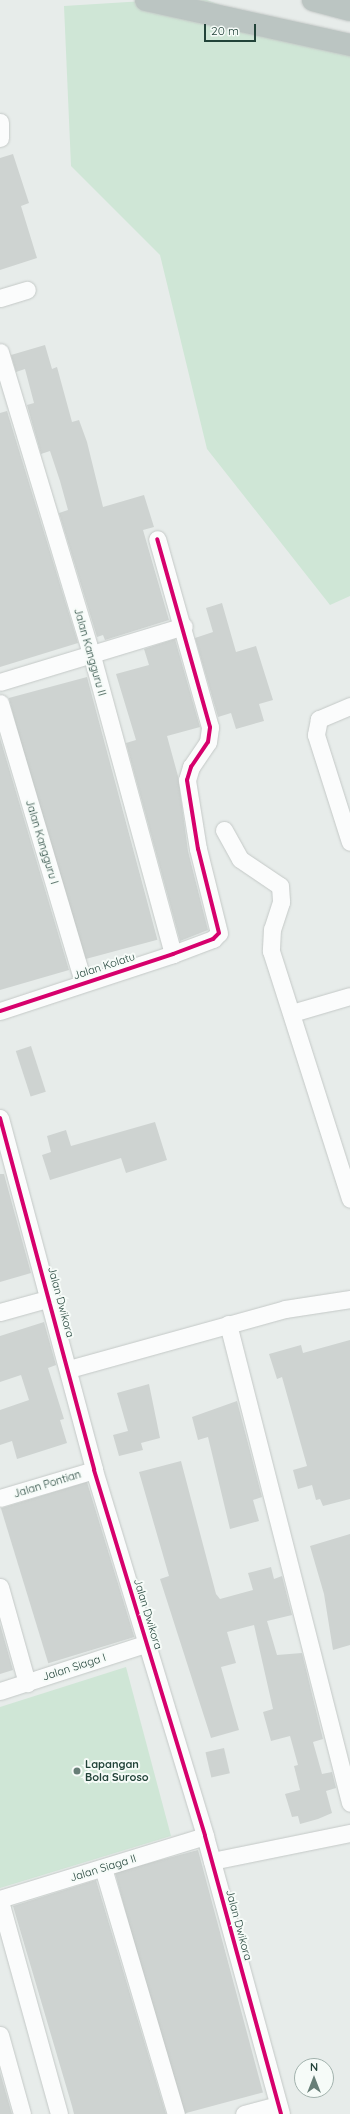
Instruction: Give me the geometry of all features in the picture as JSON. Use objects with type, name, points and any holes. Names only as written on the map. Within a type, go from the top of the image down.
[{"type":"highway","points":[[146,0],[350,45]]},
{"type":"highway","points":[[314,0],[350,10]]},
{"type":"street","points":[[0,122],[0,138]]},
{"type":"street","points":[[0,298],[27,290]]},
{"type":"street","name":"Jalan Kangguru II","points":[[0,352],[92,656],[173,954]]},
{"type":"street","points":[[0,682],[92,656],[184,626],[157,539]]},
{"type":"street","name":"Jalan Kolatu","points":[[0,1011],[83,982],[173,954],[213,939],[219,928],[198,849],[187,780],[191,767],[208,742],[210,727],[184,626]]},
{"type":"street","name":"Jalan Kangguru I","points":[[0,703],[83,982]]},
{"type":"street","points":[[350,706],[319,718],[316,735],[350,842]]},
{"type":"street","points":[[224,830],[240,859],[280,886],[281,902],[272,929],[270,951],[292,1014],[350,1199]]},
{"type":"street","points":[[292,1014],[350,996]]},
{"type":"street","name":"Jalan Dwikora","points":[[0,1118],[5,1163],[51,1298],[94,1470],[148,1643],[205,1836],[280,2109]]},
{"type":"street","points":[[0,1312],[51,1298]]},
{"type":"street","points":[[69,1369],[286,1309],[350,1299]]},
{"type":"street","points":[[228,1324],[350,1803]]},
{"type":"street","name":"Jalan Pontian","points":[[0,1498],[94,1470]]},
{"type":"street","points":[[0,1587],[27,1683]]},
{"type":"street","name":"Jalan Siaga I","points":[[0,1691],[148,1643]]},
{"type":"street","points":[[212,1861],[350,1833]]},
{"type":"street","name":"Jalan Siaga II","points":[[0,1900],[205,1836]]},
{"type":"street","points":[[103,1868],[176,2114]]},
{"type":"street","points":[[0,1900],[59,2114]]},
{"type":"street","points":[[0,2035],[22,2114]]},
{"type":"street","points":[[244,2114],[280,2109]]},
{"type":"green space","points":[[160,0],[207,0],[350,55],[350,596],[330,605],[207,449],[160,255],[71,166],[64,6]]},
{"type":"green space","name":"Lapangan Bola Suroso","points":[[126,1667],[171,1836],[0,1888],[0,1707]]},
{"type":"building","points":[[13,154],[29,203],[21,206],[37,258],[0,270],[0,158]]},
{"type":"building","points":[[45,345],[52,369],[57,367],[72,422],[79,420],[87,442],[103,507],[144,495],[154,527],[143,530],[169,620],[105,640],[103,635],[97,637],[59,513],[68,510],[60,481],[50,451],[41,454],[27,405],[34,403],[25,369],[16,372],[11,355]]},
{"type":"building","points":[[7,411],[78,643],[0,667],[0,413]]},
{"type":"building","points":[[222,603],[236,652],[256,646],[273,700],[259,704],[264,721],[236,729],[231,713],[218,717],[195,638],[213,632],[206,608]]},
{"type":"building","points":[[175,639],[200,727],[167,736],[178,776],[188,851],[208,930],[180,941],[126,743],[136,740],[116,674],[149,665],[144,649]]},
{"type":"building","points":[[87,677],[157,940],[79,961],[9,698]]},
{"type":"building","points":[[0,738],[69,970],[0,990]]},
{"type":"building","points":[[31,1046],[46,1092],[31,1097],[16,1051]]},
{"type":"building","points":[[155,1122],[167,1160],[126,1173],[121,1158],[50,1180],[42,1155],[51,1152],[47,1136],[66,1130],[71,1146]]},
{"type":"building","points":[[0,1174],[4,1174],[31,1273],[0,1282]]},
{"type":"building","points":[[44,1322],[56,1365],[48,1368],[64,1419],[60,1420],[67,1443],[17,1459],[12,1441],[0,1445],[0,1410],[29,1400],[21,1375],[0,1382],[0,1336]]},
{"type":"building","points":[[350,1340],[350,1499],[323,1506],[320,1499],[316,1500],[312,1485],[298,1489],[293,1470],[307,1466],[282,1377],[277,1379],[269,1354],[301,1345],[303,1353]]},
{"type":"building","points":[[149,1384],[160,1438],[141,1443],[143,1450],[119,1456],[113,1435],[128,1431],[117,1393]]},
{"type":"building","points":[[237,1401],[262,1497],[253,1500],[259,1521],[230,1529],[208,1437],[198,1440],[192,1417]]},
{"type":"building","points":[[181,1461],[216,1594],[220,1599],[253,1590],[248,1573],[271,1567],[274,1579],[282,1576],[292,1615],[267,1621],[277,1655],[302,1653],[323,1739],[313,1742],[322,1774],[332,1772],[336,1788],[326,1791],[332,1813],[318,1819],[300,1824],[298,1816],[292,1817],[285,1794],[300,1790],[294,1766],[298,1765],[290,1736],[271,1741],[263,1712],[273,1709],[254,1625],[227,1632],[236,1663],[221,1667],[239,1730],[211,1738],[160,1579],[169,1576],[139,1472]]},
{"type":"building","points":[[87,1482],[134,1637],[48,1663],[1,1508]]},
{"type":"building","points":[[350,1534],[350,1645],[333,1650],[324,1594],[310,1546]]},
{"type":"building","points":[[0,1624],[13,1670],[0,1674]]},
{"type":"building","points":[[224,1748],[230,1773],[211,1778],[205,1752]]},
{"type":"building","points":[[198,1850],[263,2092],[180,2114],[115,1872]]},
{"type":"building","points":[[96,1880],[166,2114],[74,2114],[13,1906]]},
{"type":"building","points":[[0,2072],[12,2114],[0,2114]]},
{"type":"cycle path","points":[[0,1011],[173,954],[213,939],[219,933],[198,849],[187,780],[191,767],[208,742],[210,727],[157,539]]},
{"type":"cycle path","points":[[0,1118],[94,1470],[205,1836],[281,2114]]},
{"type":"place","name":"Lapangan Bola Suroso","points":[[77,1771]]}]
